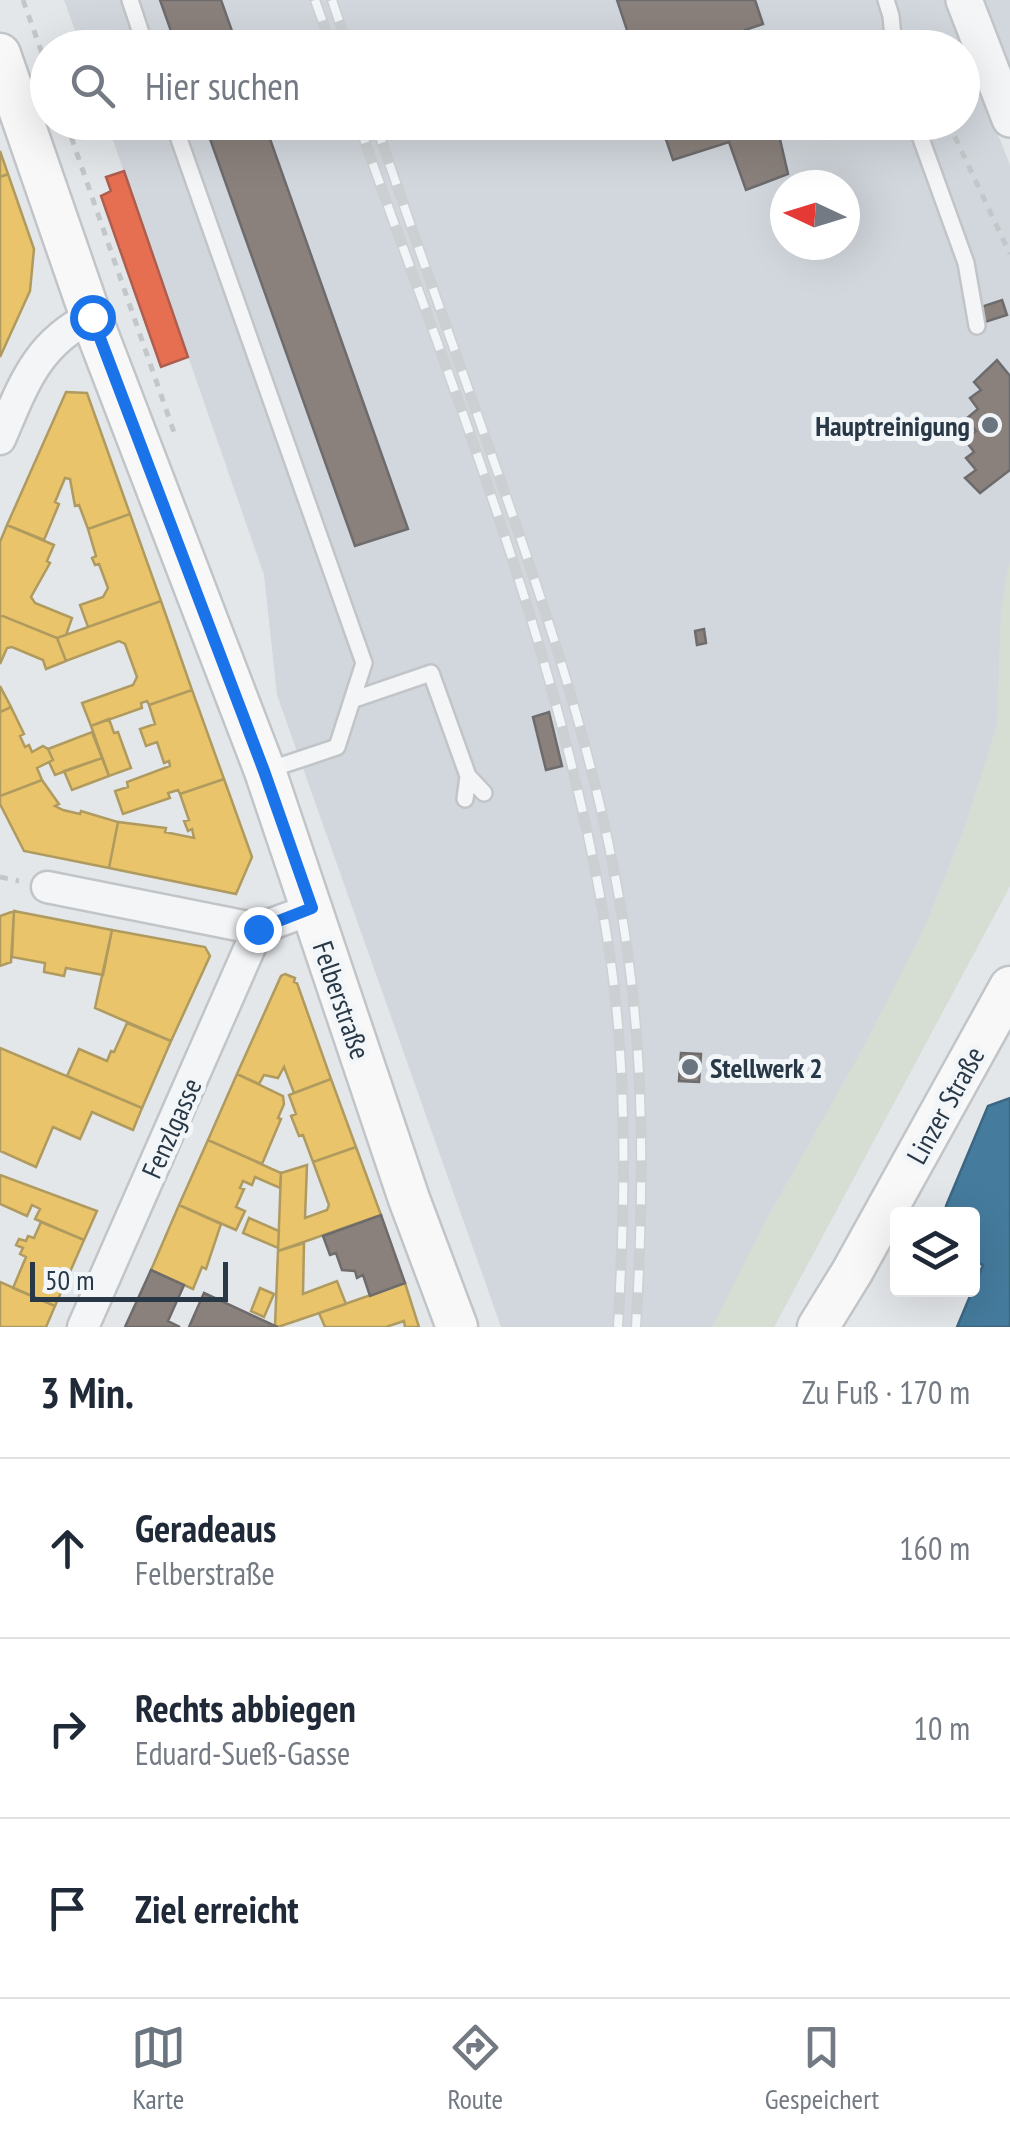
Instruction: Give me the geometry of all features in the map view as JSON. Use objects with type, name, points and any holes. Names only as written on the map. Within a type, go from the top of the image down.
[{"type":"main road","name":"Felberstraße","points":[[0,54],[30,140]]},
{"type":"main road","name":"Felberstraße","points":[[30,140],[92,317],[264,771],[409,1199],[457,1327]]},
{"type":"main road","name":"Linzer Straße","points":[[818,1327],[1010,987]]},
{"type":"street","points":[[964,0],[976,30]]},
{"type":"street","points":[[980,41],[1010,119]]},
{"type":"street","points":[[0,439],[28,374],[47,348],[68,328],[92,317]]},
{"type":"street","points":[[47,887],[258,929],[312,908]]},
{"type":"street","name":"Fenzlgasse","points":[[84,1327],[258,929]]},
{"type":"lane","points":[[130,0],[140,30]]},
{"type":"lane","points":[[886,0],[893,30]]},
{"type":"lane","points":[[179,140],[364,663],[337,747],[264,771]]},
{"type":"lane","points":[[922,140],[966,263],[978,326]]},
{"type":"lane","points":[[352,700],[430,673],[468,776],[484,793]]},
{"type":"lane","points":[[465,799],[468,776]]},
{"type":"path","points":[[23,0],[34,30]]},
{"type":"path","points":[[956,140],[1010,254]]},
{"type":"path","points":[[0,877],[16,880]]},
{"type":"shaded area","points":[[64,0],[945,0],[957,30],[75,30]]},
{"type":"shaded area","points":[[984,0],[1010,0],[1010,66]]},
{"type":"shaded area","points":[[980,89],[1010,165],[1010,886],[774,1327],[501,1327],[277,695],[264,575],[113,140],[980,140]]},
{"type":"shaded area","points":[[1010,558],[1010,886],[774,1327],[712,1327],[924,929],[963,832],[997,725],[1001,608]]},
{"type":"building: Wohnen","points":[[0,151],[8,174],[0,177]]},
{"type":"building: Wohnen","points":[[8,174],[34,249],[30,291],[0,357],[0,177]]},
{"type":"building: Wohnen","points":[[66,392],[87,393],[130,514],[88,529],[79,505],[75,506],[70,479],[65,478],[44,540],[7,525]]},
{"type":"building: Wohnen","points":[[130,514],[161,601],[88,627],[80,605],[103,597],[108,588],[99,564],[95,565],[92,558],[96,556],[88,529]]},
{"type":"building: Wohnen","points":[[7,525],[54,545],[47,561],[50,563],[31,597],[35,603],[72,618],[66,635],[57,638],[0,615],[0,542]]},
{"type":"building: Wohnen","points":[[161,601],[192,690],[149,705],[147,701],[141,703],[142,708],[91,726],[82,703],[133,685],[137,677],[125,644],[119,641],[66,661],[57,638]]},
{"type":"building: Wohnen","points":[[0,615],[57,638],[66,661],[46,669],[43,660],[12,647],[7,648],[0,664]]},
{"type":"building: Wohnen","points":[[0,686],[11,707],[0,712]]},
{"type":"building: Wohnen","points":[[192,690],[224,779],[180,794],[178,790],[168,793],[170,798],[123,814],[115,791],[128,787],[127,782],[170,766],[169,761],[164,763],[157,742],[146,746],[140,729],[155,724],[149,705]]},
{"type":"building: Wohnen","points":[[11,707],[24,734],[20,736],[25,747],[29,745],[32,752],[43,746],[53,760],[37,768],[42,780],[0,796],[0,712]]},
{"type":"building: Wohnen","points":[[109,719],[131,768],[109,776],[91,726]]},
{"type":"building: Wohnen","points":[[92,732],[102,758],[55,775],[48,749]]},
{"type":"building: Wohnen","points":[[102,758],[109,776],[72,790],[64,771]]},
{"type":"building: Wohnen","points":[[224,779],[252,857],[236,894],[109,868],[118,822],[166,828],[165,832],[194,838],[184,821],[189,820],[180,794]]},
{"type":"building: Wohnen","points":[[42,780],[59,804],[55,806],[118,822],[109,868],[24,851],[0,804],[0,796]]},
{"type":"building: Wohnen","points":[[14,911],[11,962],[0,966],[0,916]]},
{"type":"building: Wohnen","points":[[14,911],[112,930],[103,975],[66,968],[64,976],[44,972],[45,963],[12,957]]},
{"type":"building: Wohnen","points":[[112,930],[205,947],[210,956],[171,1041],[95,1008]]},
{"type":"building: Wohnen","points":[[285,974],[295,978],[331,1079],[294,1093],[284,1067],[278,1078],[264,1075],[259,1084],[237,1074]]},
{"type":"building: Wohnen","points":[[127,1023],[171,1041],[142,1108],[67,1076],[79,1049],[107,1061]]},
{"type":"building: Wohnen","points":[[0,1048],[142,1108],[133,1130],[92,1112],[80,1139],[53,1127],[36,1167],[0,1151]]},
{"type":"building: Wohnen","points":[[237,1074],[283,1096],[278,1118],[281,1119],[262,1164],[208,1140]]},
{"type":"building: Wohnen","points":[[331,1079],[356,1147],[313,1162],[291,1116],[296,1114],[289,1095]]},
{"type":"building: Wohnen","points":[[208,1140],[281,1173],[280,1188],[255,1177],[252,1185],[243,1181],[240,1188],[244,1189],[236,1207],[245,1211],[236,1230],[179,1205]]},
{"type":"building: Wohnen","points":[[356,1147],[381,1215],[278,1251],[281,1173],[307,1165],[305,1218],[327,1210],[329,1205],[313,1162]]},
{"type":"building: Wohnen","points":[[0,1175],[97,1211],[84,1240],[35,1219],[40,1209],[32,1205],[27,1216],[0,1204]]},
{"type":"building: Wohnen","points":[[179,1205],[221,1224],[206,1269],[202,1267],[193,1289],[151,1270]]},
{"type":"building: Wohnen","points":[[249,1218],[279,1231],[278,1248],[243,1233]]},
{"type":"building: Wohnen","points":[[41,1222],[84,1240],[55,1306],[13,1288],[26,1257],[20,1254],[23,1248],[16,1245],[19,1239],[34,1238]]},
{"type":"building: Wohnen","points":[[304,1243],[303,1294],[337,1281],[346,1304],[278,1327],[278,1251]]},
{"type":"building: Wohnen","points":[[0,1282],[55,1306],[46,1327],[0,1327]]},
{"type":"building: Wohnen","points":[[405,1283],[419,1327],[405,1327],[404,1321],[386,1327],[325,1327],[319,1313]]},
{"type":"building: Wohnen","points":[[260,1288],[274,1294],[264,1317],[251,1311]]},
{"type":"building: Handel","points":[[124,171],[188,357],[161,367],[101,196],[111,191],[106,177]]},
{"type":"building: Öffentlich","points":[[1010,1098],[1010,1327],[957,1327],[970,1297],[980,1297],[980,1207],[946,1206],[988,1106]]},
{"type":"building: Öffentlich","points":[[1010,1098],[1010,1327],[957,1327],[970,1297],[980,1297],[980,1207],[946,1206],[988,1106]]},
{"type":"building: Industrie","points":[[160,0],[221,0],[232,30],[171,30]]},
{"type":"building: Industrie","points":[[617,0],[755,0],[763,24],[745,30],[627,30]]},
{"type":"building: Industrie","points":[[210,140],[270,140],[408,529],[355,546]]},
{"type":"building: Industrie","points":[[666,140],[780,140],[787,170],[770,170],[770,181],[746,190],[729,142],[673,160]]},
{"type":"building: Industrie","points":[[1002,300],[1007,315],[985,322],[981,307]]},
{"type":"building: Industrie","name":"Hauptreinigung","points":[[997,360],[1010,376],[1010,470],[980,493],[965,478],[976,470],[966,458],[974,452],[965,440],[976,431],[966,419],[978,409],[970,398],[981,390],[974,382]]},
{"type":"building: Industrie","points":[[704,629],[706,643],[697,645],[695,631]]},
{"type":"building: Industrie","points":[[549,712],[562,766],[546,770],[533,717]]},
{"type":"building: Industrie","name":"Stellwerk 2","points":[[681,1053],[701,1054],[699,1082],[679,1081]]},
{"type":"building: Industrie","points":[[381,1215],[405,1283],[370,1296],[363,1275],[357,1278],[355,1271],[342,1270],[336,1253],[330,1255],[323,1236]]},
{"type":"building: Industrie","points":[[151,1270],[184,1285],[168,1321],[180,1327],[125,1327]]},
{"type":"building: Industrie","points":[[204,1293],[275,1326],[278,1327],[189,1327]]},
{"type":"railway","points":[[315,0],[326,30]]},
{"type":"railway","points":[[332,0],[342,30]]},
{"type":"railway","points":[[364,140],[504,533],[566,743],[591,849],[610,956],[620,1048],[623,1188],[618,1327]]},
{"type":"railway","points":[[381,140],[532,572],[572,701],[606,831],[629,963],[638,1054],[641,1191],[636,1327]]},
{"type":"place","name":"Hauptreinigung","points":[[990,425]]},
{"type":"place","name":"Stellwerk 2","points":[[690,1067]]},
{"type":"route","points":[[92,317],[312,908],[258,929]]}]
